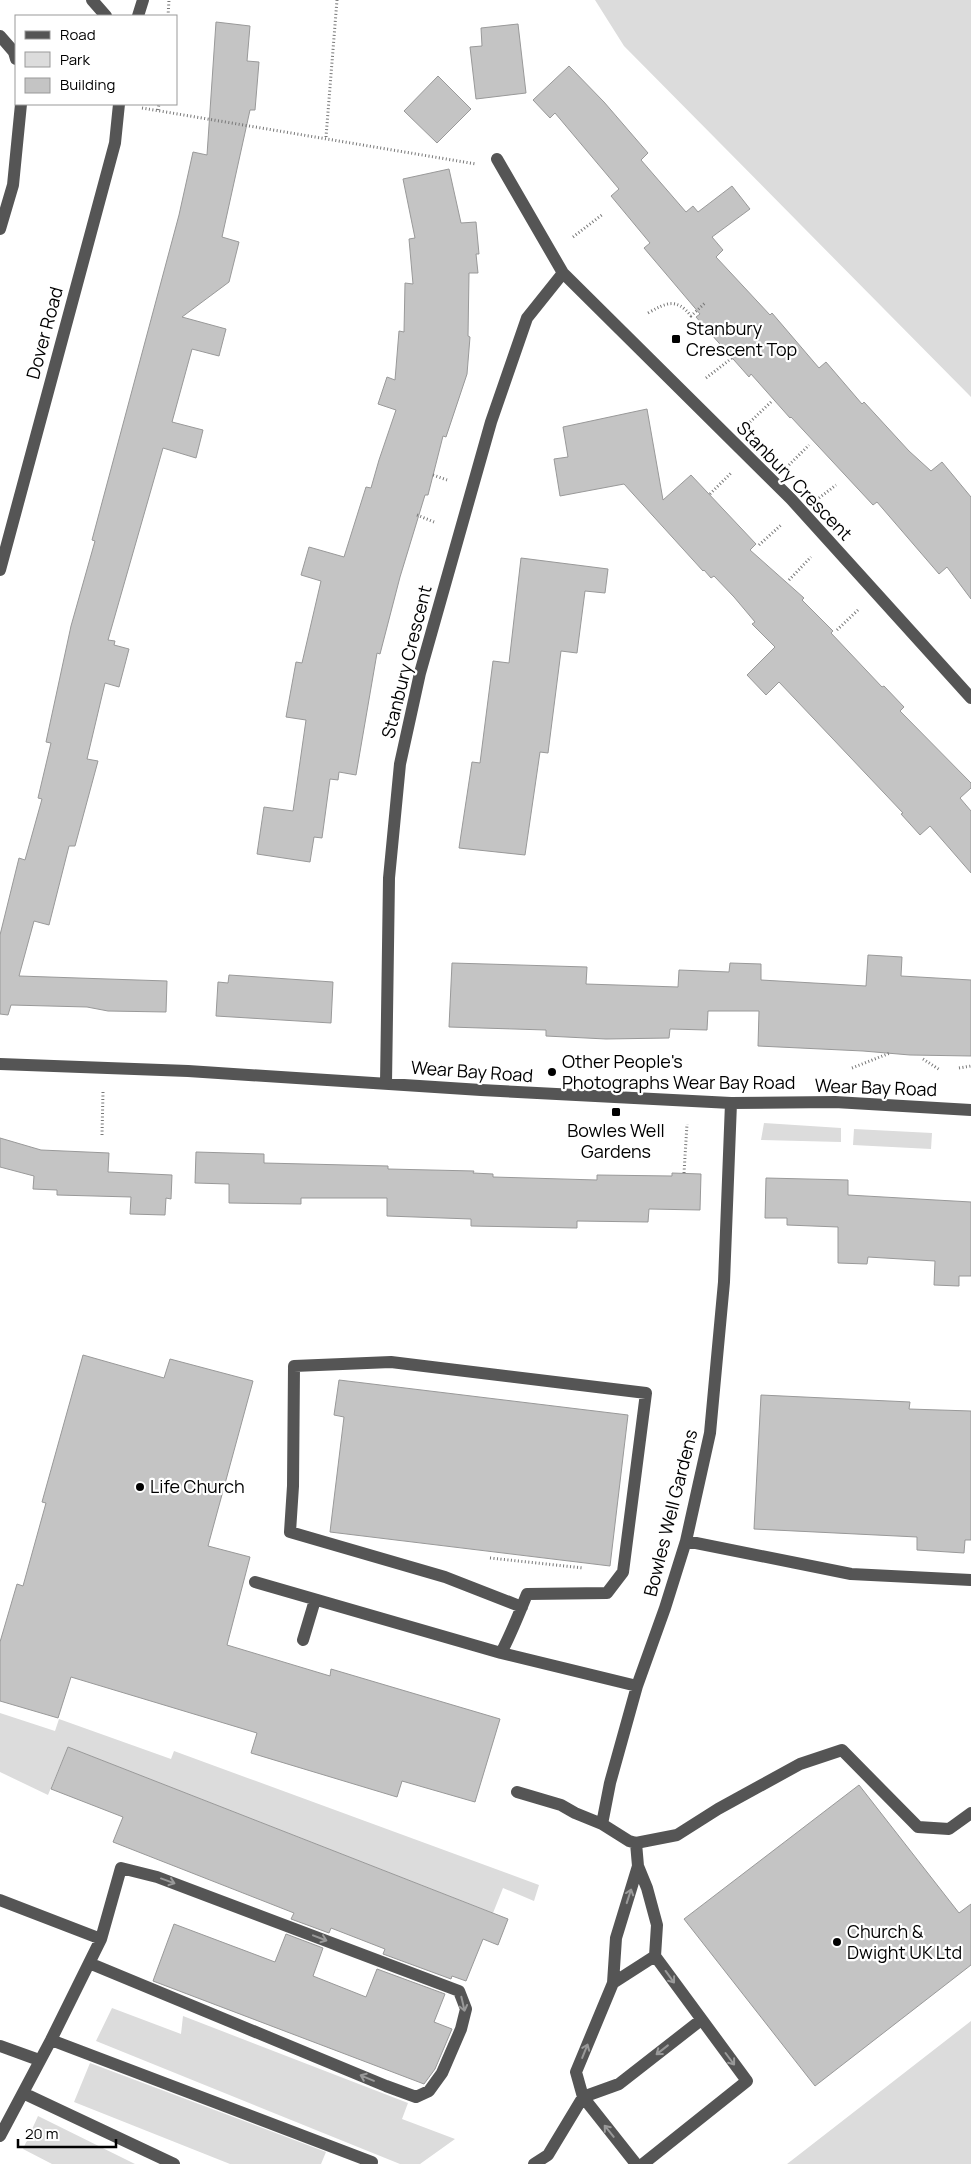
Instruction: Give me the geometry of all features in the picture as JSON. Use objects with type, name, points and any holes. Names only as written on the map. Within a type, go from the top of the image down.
[{"type":"street","points":[[92,0],[105,15]]},
{"type":"street","points":[[138,15],[143,0]]},
{"type":"street","points":[[0,36],[15,56]]},
{"type":"street","points":[[0,229],[13,185],[21,105]]},
{"type":"street","name":"Dover Road","points":[[0,570],[115,143],[119,105]]},
{"type":"street","name":"Stanbury Crescent","points":[[497,159],[563,273],[791,499],[971,698]]},
{"type":"street","name":"Stanbury Crescent","points":[[386,1084],[389,878],[400,764],[421,665],[491,422],[527,318],[563,273]]},
{"type":"street","name":"Wear Bay Road","points":[[0,1064],[188,1071],[731,1103],[835,1102],[971,1110]]},
{"type":"street","name":"Bowles Well Gardens","points":[[602,1824],[610,1783],[637,1686],[665,1608],[686,1541],[710,1433],[724,1282],[731,1103]]},
{"type":"street","points":[[501,1653],[522,1607],[527,1594],[607,1593],[623,1572],[646,1393],[391,1362],[294,1366],[294,1486],[290,1532],[445,1578],[522,1607]]},
{"type":"street","points":[[686,1541],[851,1574],[971,1580]]},
{"type":"street","points":[[254,1582],[501,1653],[637,1686]]},
{"type":"street","points":[[303,1640],[315,1600]]},
{"type":"street","points":[[517,1792],[561,1805],[602,1824],[629,1841],[636,1843],[677,1835],[718,1809],[800,1764],[842,1750],[918,1827],[949,1829],[971,1813]]},
{"type":"street","points":[[636,1843],[638,1866],[647,1888],[656,1925],[655,1956],[700,2020],[747,2081],[643,2164]]},
{"type":"street","points":[[636,2164],[584,2096],[576,2072],[613,1983],[616,1938],[638,1866]]},
{"type":"street","points":[[0,2136],[51,2040],[89,1963],[101,1939],[121,1868],[157,1876],[459,1991],[466,2009],[461,2029],[442,2073],[429,2091],[416,2096],[386,2086],[89,1963]]},
{"type":"street","points":[[0,1900],[101,1939]]},
{"type":"street","points":[[613,1983],[655,1956]]},
{"type":"street","points":[[534,2164],[548,2154],[584,2096],[619,2084],[700,2020]]},
{"type":"street","points":[[51,2040],[372,2162],[369,2164]]},
{"type":"street","points":[[0,2046],[39,2060]]},
{"type":"street","points":[[23,2093],[174,2164]]},
{"type":"path","points":[[168,15],[169,0]]},
{"type":"path","points":[[326,137],[337,0]]},
{"type":"path","points":[[159,105],[158,110],[478,164]]},
{"type":"path","points":[[573,237],[603,214]]},
{"type":"path","points":[[648,313],[672,302],[680,305],[691,316],[705,303]]},
{"type":"path","points":[[706,378],[732,358]]},
{"type":"path","points":[[750,422],[771,402]]},
{"type":"path","points":[[789,465],[809,446]]},
{"type":"path","points":[[710,494],[733,472]]},
{"type":"path","points":[[433,475],[447,480]]},
{"type":"path","points":[[817,500],[836,484]]},
{"type":"path","points":[[417,515],[434,522]]},
{"type":"path","points":[[759,545],[781,525]]},
{"type":"path","points":[[789,580],[811,557]]},
{"type":"path","points":[[837,630],[858,609]]},
{"type":"path","points":[[852,1068],[890,1053]]},
{"type":"path","points":[[923,1059],[940,1070]]},
{"type":"path","points":[[959,1068],[971,1066]]},
{"type":"path","points":[[102,1135],[104,1086]]},
{"type":"path","points":[[684,1173],[687,1116]]},
{"type":"path","points":[[490,1558],[585,1568]]},
{"type":"green space","points":[[595,0],[971,0],[971,397],[624,46]]},
{"type":"green space","points":[[764,1123],[841,1128],[841,1142],[761,1140]]},
{"type":"green space","points":[[854,1129],[932,1133],[931,1149],[853,1145]]},
{"type":"green space","points":[[0,1713],[55,1731],[59,1719],[171,1759],[174,1751],[539,1885],[534,1901],[503,1888],[493,1913],[68,1747],[48,1795],[0,1772]]},
{"type":"green space","points":[[112,2008],[181,2034],[183,2016],[408,2103],[402,2119],[455,2139],[420,2164],[400,2164],[96,2041]]},
{"type":"green space","points":[[971,2021],[971,2164],[787,2164]]},
{"type":"green space","points":[[90,2063],[326,2152],[321,2164],[230,2164],[74,2102]]},
{"type":"green space","points":[[38,2116],[135,2164],[52,2164],[23,2149]]},
{"type":"building","points":[[216,22],[250,26],[247,61],[259,62],[255,110],[250,110],[222,237],[239,242],[229,282],[182,317],[226,329],[219,356],[192,349],[172,422],[203,430],[196,458],[163,448],[108,640],[115,641],[114,645],[129,649],[119,687],[105,683],[87,759],[98,761],[75,846],[69,846],[49,925],[34,921],[19,976],[167,981],[166,1012],[108,1011],[87,1007],[11,1005],[8,1015],[0,1014],[0,935],[19,858],[25,860],[42,799],[38,798],[51,743],[46,742],[71,626],[95,541],[92,540],[179,215],[193,152],[207,155]]},
{"type":"building","points":[[518,24],[526,93],[476,99],[470,47],[482,46],[481,28]]},
{"type":"building","points":[[569,66],[604,102],[648,153],[641,160],[686,212],[693,206],[698,212],[732,186],[750,209],[712,237],[723,250],[716,257],[770,315],[772,313],[819,368],[826,362],[862,404],[864,402],[909,451],[931,471],[942,462],[971,497],[971,599],[947,567],[939,574],[877,502],[873,505],[751,374],[749,377],[696,317],[700,314],[644,248],[650,243],[611,196],[619,189],[555,113],[550,118],[533,100]]},
{"type":"building","points":[[438,76],[471,109],[437,143],[404,111]]},
{"type":"building","points":[[449,169],[461,223],[476,222],[479,254],[476,254],[478,273],[469,273],[468,336],[470,337],[467,374],[446,437],[443,436],[428,495],[425,495],[400,577],[380,654],[377,653],[356,775],[339,772],[338,780],[330,779],[322,838],[314,837],[310,862],[257,854],[264,807],[293,811],[306,720],[286,717],[296,662],[302,663],[321,581],[301,575],[309,547],[344,557],[366,487],[371,488],[396,410],[378,404],[387,377],[395,380],[399,331],[404,332],[405,283],[413,284],[409,239],[415,238],[403,179]]},
{"type":"building","points":[[647,409],[663,500],[691,475],[756,544],[750,550],[804,598],[802,600],[833,631],[831,633],[882,687],[884,686],[904,707],[900,711],[971,783],[971,788],[960,798],[971,811],[971,873],[930,826],[920,835],[901,814],[903,813],[779,682],[766,695],[747,675],[775,647],[752,624],[755,622],[734,597],[714,576],[711,578],[703,571],[624,484],[560,496],[554,459],[568,457],[563,427]]},
{"type":"building","points":[[521,558],[608,569],[605,593],[585,591],[577,653],[561,651],[548,753],[540,752],[525,855],[459,848],[472,762],[480,763],[493,661],[509,663]]},
{"type":"building","points":[[868,955],[902,957],[901,976],[971,980],[971,1056],[910,1055],[758,1046],[759,1011],[708,1011],[707,1030],[670,1029],[669,1038],[606,1039],[546,1036],[546,1030],[449,1027],[452,963],[587,967],[586,984],[678,987],[679,970],[729,972],[730,963],[761,964],[761,980],[866,986]]},
{"type":"building","points":[[229,975],[333,982],[331,1023],[216,1016],[218,982],[228,983]]},
{"type":"building","points":[[0,1138],[41,1150],[109,1153],[108,1172],[172,1175],[171,1199],[166,1198],[165,1215],[130,1214],[131,1197],[57,1195],[57,1190],[33,1189],[34,1176],[0,1167]]},
{"type":"building","points":[[196,1152],[264,1154],[264,1163],[388,1166],[388,1169],[474,1171],[473,1173],[493,1174],[493,1177],[597,1180],[597,1175],[672,1176],[672,1173],[701,1174],[700,1210],[649,1209],[648,1222],[577,1221],[577,1228],[471,1226],[471,1219],[387,1216],[387,1198],[301,1198],[301,1204],[229,1203],[229,1184],[195,1183]]},
{"type":"building","points":[[766,1178],[848,1180],[848,1195],[971,1202],[971,1276],[959,1276],[959,1286],[934,1285],[935,1261],[868,1257],[867,1264],[838,1263],[838,1227],[787,1225],[787,1218],[765,1218]]},
{"type":"building","points":[[83,1355],[164,1378],[170,1359],[253,1381],[208,1546],[250,1557],[227,1645],[330,1676],[331,1669],[500,1719],[475,1802],[402,1781],[397,1797],[251,1753],[257,1733],[71,1677],[58,1718],[0,1701],[0,1642],[17,1584],[23,1586],[46,1503],[42,1502]]},
{"type":"building","points":[[339,1380],[628,1415],[610,1566],[330,1532],[344,1417],[334,1415]]},
{"type":"building","points":[[761,1395],[910,1402],[909,1409],[971,1411],[971,1540],[965,1540],[964,1553],[917,1550],[917,1537],[754,1529]]},
{"type":"building","points":[[68,1747],[508,1919],[498,1945],[483,1939],[466,1981],[452,1976],[451,1979],[383,1954],[385,1949],[331,1928],[329,1933],[291,1919],[294,1913],[113,1842],[123,1817],[51,1789]]},
{"type":"building","name":"Church & Dwight UK Ltd","points":[[859,1785],[959,1913],[971,1904],[971,1965],[815,2086],[684,1919]]},
{"type":"building","points":[[174,1924],[275,1962],[286,1934],[323,1948],[313,1976],[366,1997],[377,1969],[445,1994],[434,2022],[452,2029],[435,2069],[424,2084],[153,1981]]},
{"type":"place","name":"Stanbury Crescent Top","points":[[676,339]]},
{"type":"place","name":"Other People's Photographs Wear Bay Road","points":[[552,1072]]},
{"type":"place","name":"Bowles Well Gardens","points":[[616,1112]]},
{"type":"place","name":"Life Church","points":[[140,1487]]},
{"type":"place","name":"Church & Dwight UK Ltd","points":[[837,1942]]}]
